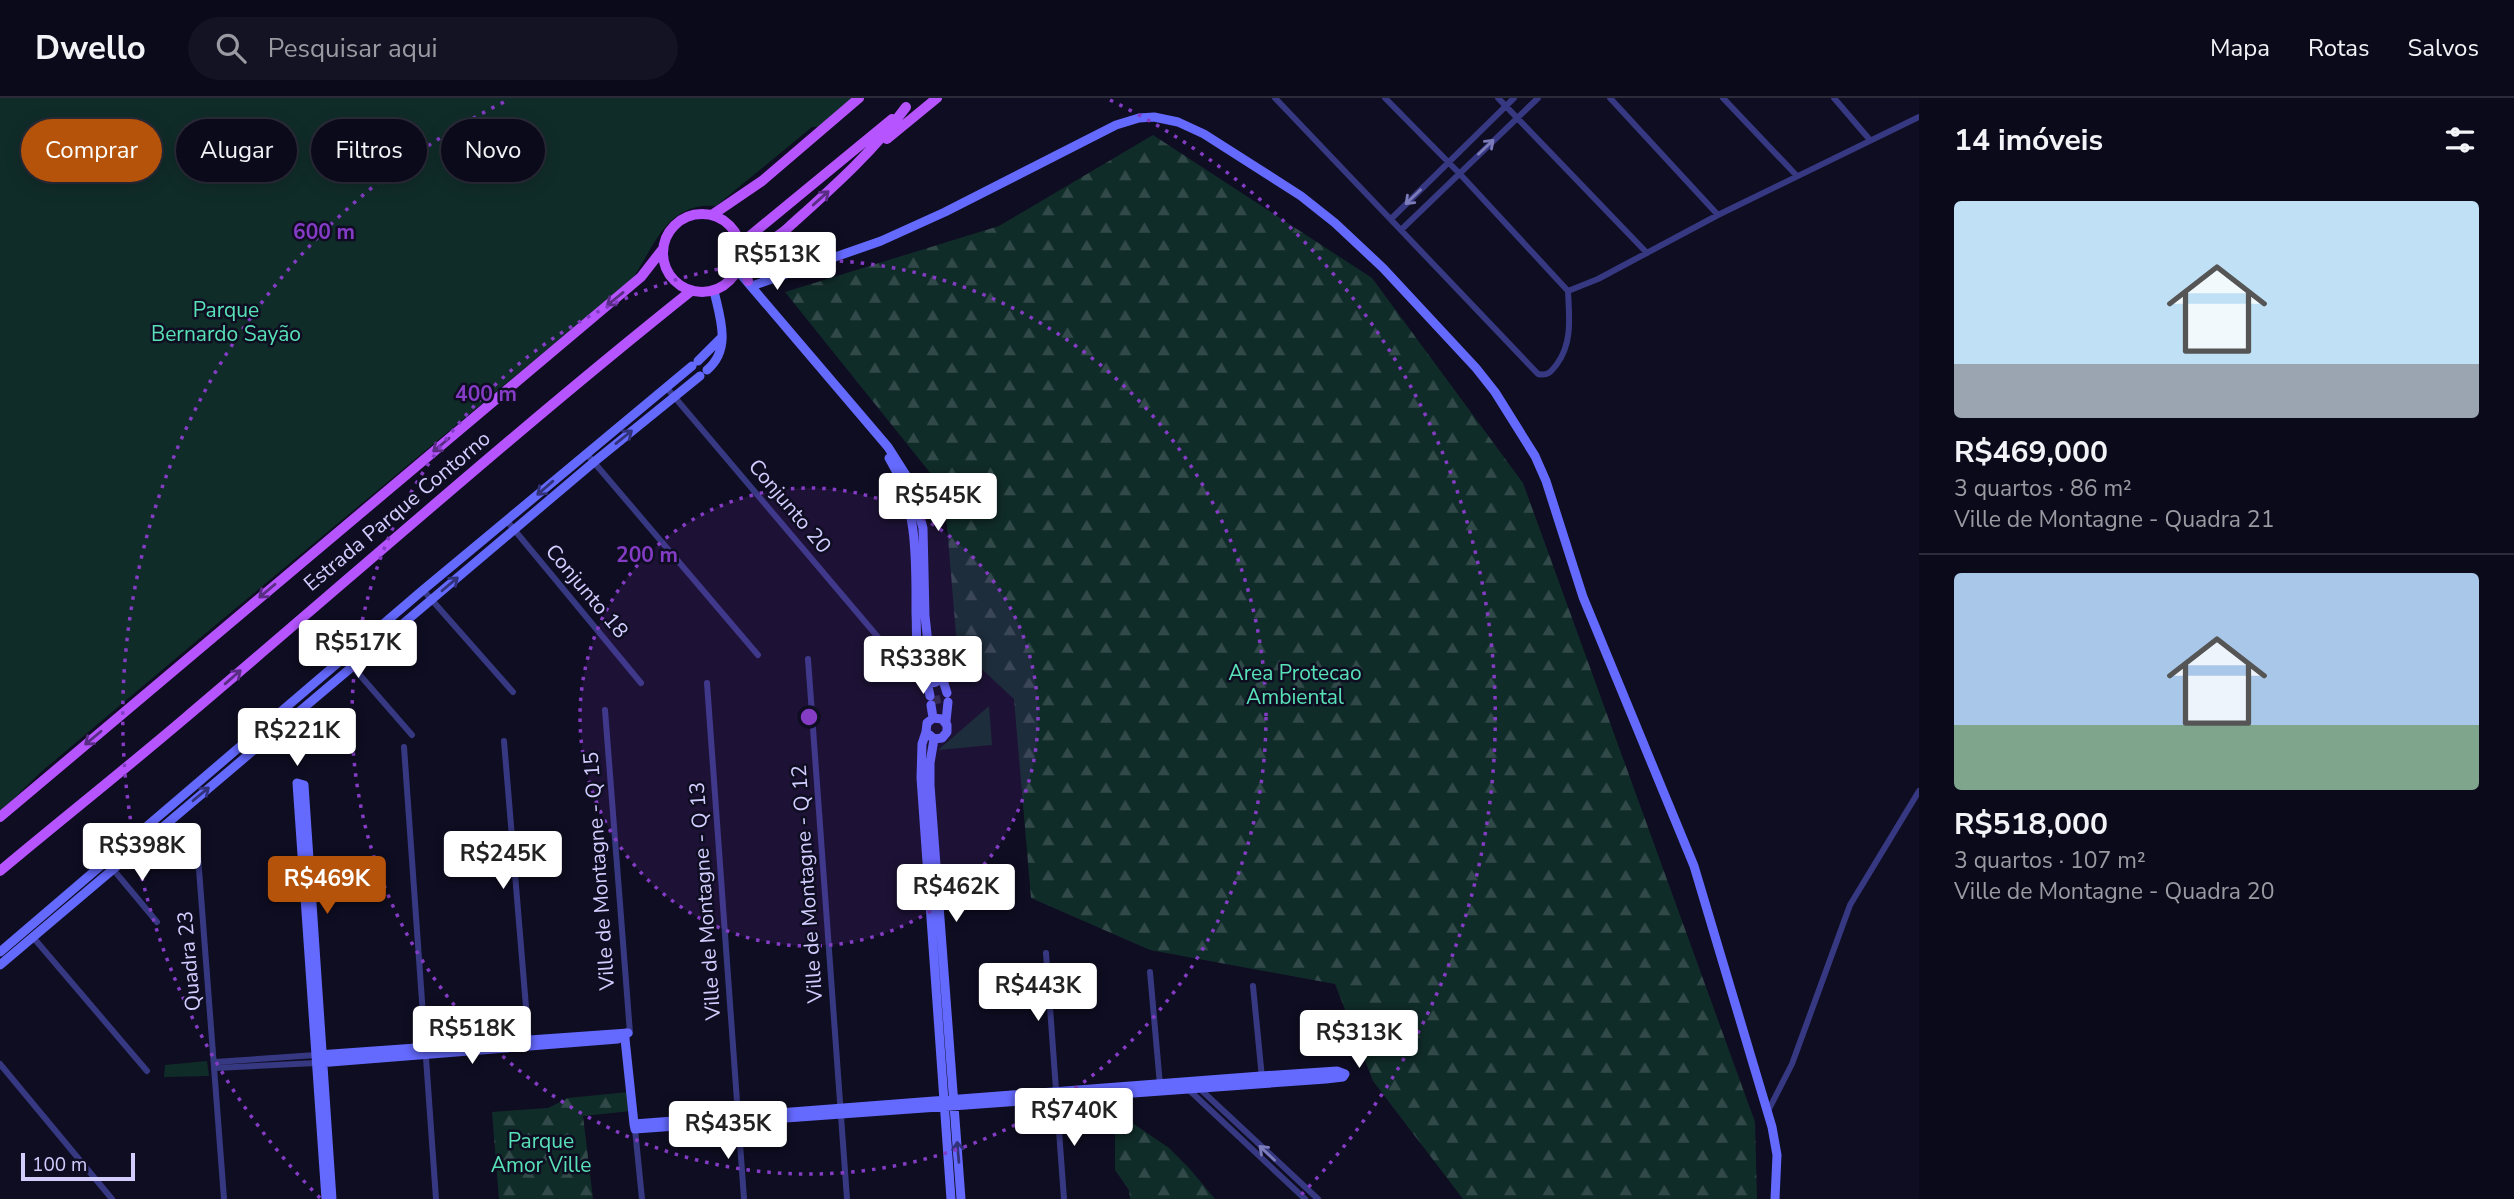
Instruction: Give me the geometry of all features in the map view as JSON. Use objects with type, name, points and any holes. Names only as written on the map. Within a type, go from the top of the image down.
[{"type":"main road","points":[[712,215],[762,181],[859,98]]},
{"type":"main road","points":[[740,244],[916,98]]},
{"type":"main road","points":[[862,160],[937,98]]},
{"type":"main road","points":[[750,284],[746,270],[749,259],[787,229],[862,160],[884,138],[906,107]]},
{"type":"main road","points":[[695,215],[712,215],[730,226],[740,244],[741,260],[737,271],[728,283],[714,291],[691,291],[678,285],[663,262],[668,232],[680,220],[695,215]]},
{"type":"main road","name":"Estrada Parque Contorno","points":[[0,817],[641,278],[663,250]]},
{"type":"main road","name":"Estrada Parque Contorno","points":[[0,871],[181,722],[371,557],[691,291]]},
{"type":"street","points":[[1275,98],[1534,370],[1543,375],[1551,372],[1565,350],[1570,321],[1568,291],[1385,98]]},
{"type":"street","points":[[1498,98],[1647,253]]},
{"type":"street","points":[[1392,218],[1514,98]]},
{"type":"street","points":[[1402,229],[1538,98]]},
{"type":"street","points":[[1609,98],[1718,215]]},
{"type":"street","points":[[1723,98],[1797,176]]},
{"type":"street","points":[[1834,98],[1870,140]]},
{"type":"street","points":[[1568,291],[1598,279],[1718,215],[1919,117]]},
{"type":"street","points":[[750,284],[793,273],[902,232],[1116,125],[1139,118],[1167,119],[1204,134],[1301,196],[1335,223],[1383,268],[1476,368],[1512,417],[1535,456],[1561,522],[1583,597],[1697,877],[1768,1111],[1777,1155],[1775,1199]]},
{"type":"street","points":[[787,229],[780,242],[780,251],[785,267],[793,273]]},
{"type":"street","points":[[737,271],[894,455],[909,480],[921,517],[925,616],[930,661]]},
{"type":"street","points":[[0,965],[30,933],[139,831],[216,767],[432,599],[703,373],[717,359],[723,337],[714,291]]},
{"type":"street","points":[[0,952],[114,870],[349,662],[424,590],[695,364],[723,337]]},
{"type":"street","name":"Conjunto 20","points":[[666,387],[888,649]]},
{"type":"street","points":[[874,432],[895,467],[912,511],[916,570],[916,646],[921,677],[929,682],[939,719],[948,728],[945,735],[934,739]]},
{"type":"street","points":[[586,453],[758,655]]},
{"type":"street","name":"Conjunto 18","points":[[507,520],[641,683]]},
{"type":"street","points":[[424,590],[513,692]]},
{"type":"street","name":"Ville de Montagne - Q 12","points":[[808,659],[847,1199]]},
{"type":"street","points":[[921,667],[930,661]]},
{"type":"street","points":[[930,661],[937,664],[948,697],[939,719],[927,723],[921,754],[931,850],[948,1103],[951,1199]]},
{"type":"street","points":[[349,662],[412,735]]},
{"type":"street","points":[[929,682],[941,674]]},
{"type":"street","name":"Ville de Montagne - Q 13","points":[[708,683],[744,1199]]},
{"type":"street","name":"Ville de Montagne - Q 15","points":[[605,710],[628,1034]]},
{"type":"street","points":[[926,732],[934,739]]},
{"type":"street","points":[[931,850],[930,774],[934,739]]},
{"type":"street","points":[[504,741],[529,1043]]},
{"type":"street","points":[[404,747],[436,1199]]},
{"type":"street","points":[[216,767],[223,775]]},
{"type":"street","points":[[303,784],[295,785],[332,1199]]},
{"type":"street","points":[[1768,1111],[1792,1064],[1850,905],[1919,791]]},
{"type":"street","name":"Quadra 23","points":[[198,856],[225,1199]]},
{"type":"street","points":[[107,862],[157,922]]},
{"type":"street","points":[[30,933],[147,1071]]},
{"type":"street","points":[[1046,953],[1064,1199]]},
{"type":"street","points":[[1150,972],[1160,1087]]},
{"type":"street","points":[[1253,986],[1262,1080]]},
{"type":"street","points":[[215,1065],[424,1052],[628,1034],[642,1199]]},
{"type":"street","points":[[319,1059],[326,1199]]},
{"type":"street","points":[[0,1063],[112,1199]]},
{"type":"street","points":[[636,1127],[1340,1074]]},
{"type":"street","points":[[1190,1085],[1305,1199]]},
{"type":"street","points":[[1190,1085],[1318,1199]]},
{"type":"street","points":[[948,1103],[961,1199]]},
{"type":"green space","name":"Parque Bernardo Sayão","points":[[0,98],[859,98],[827,126],[812,127],[716,206],[699,207],[674,218],[656,239],[633,278],[41,772],[0,812]]},
{"type":"green space","name":"Area Protecao Ambiental","points":[[1153,135],[1372,278],[1523,483],[1755,1122],[1757,1199],[1463,1199],[1373,1081],[1335,984],[1150,950],[1031,898],[1014,699],[957,646],[944,490],[785,292],[999,226]]},
{"type":"green space","points":[[989,706],[992,745],[938,750]]},
{"type":"green space","points":[[207,1061],[209,1076],[164,1077],[165,1065]]},
{"type":"green space","name":"Parque Amor Ville","points":[[629,1092],[631,1111],[583,1116],[593,1199],[499,1199],[492,1112],[548,1108],[568,1098]]},
{"type":"green space","points":[[1128,1120],[1169,1148],[1215,1199],[1130,1199],[1129,1190],[1115,1170],[1115,1125]]},
{"type":"tunnel","points":[[935,696],[937,704]]}]
